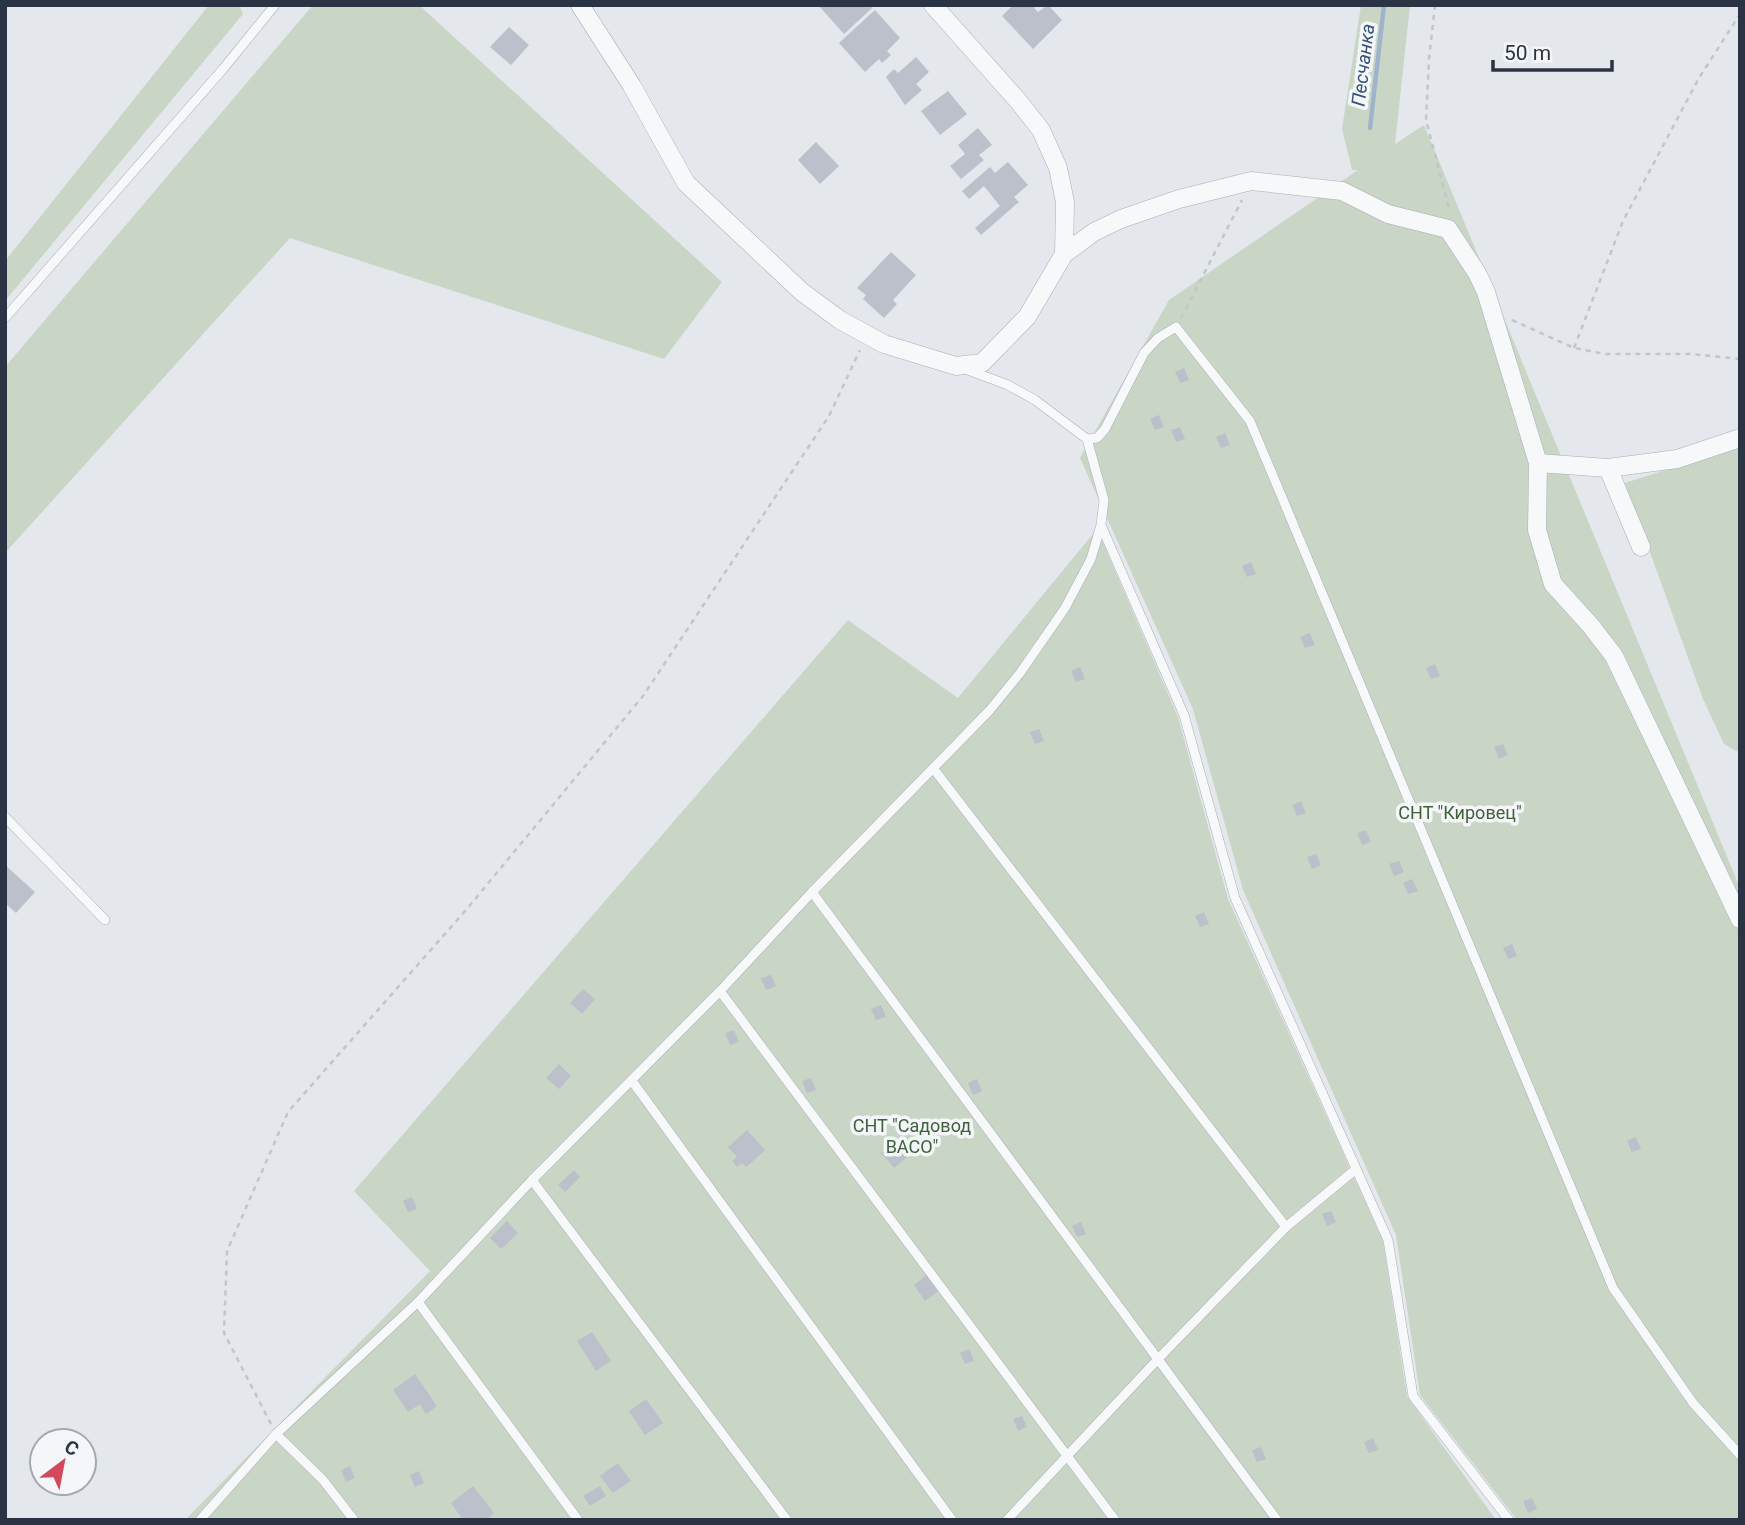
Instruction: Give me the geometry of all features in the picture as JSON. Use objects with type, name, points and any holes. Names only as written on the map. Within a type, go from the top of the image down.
[{"type":"street","points":[[580,5],[632,86],[687,183],[802,292],[840,320],[884,344],[957,366],[982,363],[1027,317],[1064,254],[1094,232],[1121,219],[1179,199],[1251,181],[1342,191],[1388,214],[1448,229],[1477,273],[1486,292],[1538,463],[1537,530],[1553,584],[1614,656],[1740,919]]},
{"type":"street","points":[[933,5],[1020,102],[1041,130],[1058,168],[1065,202],[1064,254]]},
{"type":"street","points":[[1538,463],[1608,468],[1676,459],[1740,438]]},
{"type":"street","points":[[1608,468],[1641,547]]},
{"type":"lane","points":[[5,318],[223,69],[275,5]]},
{"type":"lane","points":[[1087,439],[1097,438],[1105,429],[1144,353],[1158,338],[1176,327],[1250,421],[1613,1288],[1693,1404],[1740,1455]]},
{"type":"lane","points":[[200,1520],[276,1434],[418,1302],[989,711],[1020,673],[1065,608],[1091,559],[1101,525],[1104,500],[1087,439],[1035,400],[1008,385],[957,366]]},
{"type":"lane","points":[[1101,525],[1184,715],[1235,898],[1388,1240],[1413,1396],[1509,1520]]},
{"type":"lane","points":[[933,768],[1286,1227]]},
{"type":"lane","points":[[5,817],[105,920]]},
{"type":"lane","points":[[812,892],[1277,1520]]},
{"type":"lane","points":[[720,991],[1115,1520]]},
{"type":"lane","points":[[632,1081],[952,1520]]},
{"type":"lane","points":[[1007,1520],[1286,1227],[1356,1169]]},
{"type":"lane","points":[[532,1181],[787,1520]]},
{"type":"lane","points":[[418,1302],[578,1520]]},
{"type":"lane","points":[[276,1434],[323,1480],[354,1520]]},
{"type":"path","points":[[1435,5],[1426,120],[1452,220]]},
{"type":"path","points":[[1574,348],[1623,221],[1699,78],[1740,14]]},
{"type":"path","points":[[1176,327],[1251,181]]},
{"type":"path","points":[[1512,321],[1574,348],[1605,354],[1690,354],[1740,359]]},
{"type":"path","points":[[276,1434],[224,1333],[227,1251],[288,1112],[466,910],[642,696],[829,416],[867,334]]},
{"type":"green space","points":[[209,5],[239,5],[243,14],[5,301],[5,261]]},
{"type":"green space","points":[[313,5],[419,5],[722,282],[664,359],[290,238],[5,553],[5,367]]},
{"type":"green space","name":"СНТ \"Кировец\"","points":[[1361,5],[1410,5],[1395,144],[1424,125],[1740,888],[1740,1520],[1517,1520],[1420,1395],[1396,1235],[1243,890],[1193,709],[1080,458],[1169,300],[1358,170],[1352,170],[1342,129]]},
{"type":"green space","points":[[1740,446],[1740,753],[1724,744],[1703,699],[1625,483]]},
{"type":"green space","name":"СНТ \"Садовод ВАСО\"","points":[[1097,529],[1178,717],[1228,899],[1383,1241],[1407,1396],[1496,1520],[185,1520],[430,1271],[354,1191],[848,620],[958,698]]},
{"type":"building","points":[[818,5],[870,5],[872,8],[844,34]]},
{"type":"building","points":[[1013,5],[1036,5],[1034,8],[1038,12],[1048,5],[1062,20],[1033,49],[1002,16]]},
{"type":"building","points":[[875,10],[900,38],[887,51],[891,55],[882,63],[879,59],[865,72],[839,43]]},
{"type":"building","points":[[509,27],[529,45],[511,65],[490,47]]},
{"type":"building","points":[[916,57],[929,72],[916,84],[922,90],[905,105],[886,77],[894,69],[898,73]]},
{"type":"building","points":[[948,91],[967,114],[940,135],[921,111]]},
{"type":"building","points":[[978,128],[992,145],[979,155],[984,160],[961,179],[950,166],[965,154],[958,145]]},
{"type":"building","points":[[816,142],[839,166],[820,184],[798,160]]},
{"type":"building","points":[[1008,162],[1028,185],[1014,197],[1019,202],[981,235],[975,228],[1000,206],[984,186],[969,199],[962,191],[990,167],[995,173]]},
{"type":"building","points":[[891,252],[916,275],[893,300],[897,304],[884,318],[863,299],[866,295],[857,288]]},
{"type":"building","points":[[1184,368],[1189,380],[1180,383],[1175,372]]},
{"type":"building","points":[[1159,415],[1164,427],[1155,430],[1150,419]]},
{"type":"building","points":[[1180,427],[1185,439],[1176,442],[1171,430]]},
{"type":"building","points":[[1225,433],[1230,445],[1221,448],[1216,437]]},
{"type":"building","points":[[1251,562],[1256,574],[1247,577],[1242,566]]},
{"type":"building","points":[[1310,633],[1315,645],[1305,648],[1300,637]]},
{"type":"building","points":[[1435,664],[1440,676],[1431,679],[1426,668]]},
{"type":"building","points":[[1080,667],[1085,679],[1076,682],[1071,671]]},
{"type":"building","points":[[1039,729],[1044,741],[1035,744],[1030,732]]},
{"type":"building","points":[[1503,744],[1508,755],[1499,759],[1494,747]]},
{"type":"building","points":[[1301,801],[1306,813],[1297,816],[1292,805]]},
{"type":"building","points":[[1366,830],[1371,842],[1362,845],[1357,833]]},
{"type":"building","points":[[1316,854],[1321,865],[1312,869],[1307,857]]},
{"type":"building","points":[[1399,861],[1404,872],[1394,876],[1389,864]]},
{"type":"building","points":[[5,865],[35,892],[16,913],[5,903]]},
{"type":"building","points":[[1412,879],[1418,891],[1408,894],[1403,883]]},
{"type":"building","points":[[1204,912],[1209,924],[1200,927],[1195,916]]},
{"type":"building","points":[[1512,944],[1517,956],[1508,959],[1503,948]]},
{"type":"building","points":[[771,975],[776,986],[766,990],[761,978]]},
{"type":"building","points":[[583,989],[595,999],[582,1014],[570,1003]]},
{"type":"building","points":[[881,1005],[886,1017],[876,1020],[871,1009]]},
{"type":"building","points":[[734,1030],[739,1042],[730,1045],[725,1033]]},
{"type":"building","points":[[559,1064],[571,1076],[559,1089],[546,1078]]},
{"type":"building","points":[[811,1078],[816,1090],[807,1093],[802,1081]]},
{"type":"building","points":[[977,1079],[982,1091],[973,1095],[968,1083]]},
{"type":"building","points":[[747,1130],[765,1150],[746,1167],[742,1163],[737,1167],[732,1161],[737,1157],[728,1147]]},
{"type":"building","points":[[1636,1137],[1641,1149],[1632,1152],[1627,1141]]},
{"type":"building","points":[[898,1139],[911,1154],[894,1168],[881,1153]]},
{"type":"building","points":[[574,1170],[580,1177],[565,1192],[558,1185]]},
{"type":"building","points":[[412,1197],[417,1209],[408,1212],[403,1201]]},
{"type":"building","points":[[1331,1211],[1336,1222],[1327,1226],[1322,1214]]},
{"type":"building","points":[[507,1221],[518,1233],[501,1249],[490,1238]]},
{"type":"building","points":[[1081,1222],[1086,1234],[1077,1237],[1072,1226]]},
{"type":"building","points":[[929,1273],[941,1289],[925,1301],[914,1285]]},
{"type":"building","points":[[592,1332],[611,1361],[596,1371],[577,1341]]},
{"type":"building","points":[[969,1349],[974,1361],[965,1364],[960,1353]]},
{"type":"building","points":[[415,1374],[437,1406],[426,1414],[420,1404],[408,1412],[393,1390]]},
{"type":"building","points":[[646,1399],[663,1423],[645,1435],[629,1411]]},
{"type":"building","points":[[1022,1416],[1027,1427],[1018,1431],[1013,1419]]},
{"type":"building","points":[[1373,1438],[1378,1450],[1369,1453],[1364,1442]]},
{"type":"building","points":[[1261,1447],[1266,1459],[1257,1462],[1252,1450]]},
{"type":"building","points":[[618,1463],[631,1481],[613,1493],[600,1476]]},
{"type":"building","points":[[350,1466],[355,1478],[346,1482],[341,1470]]},
{"type":"building","points":[[419,1471],[424,1483],[415,1487],[410,1475]]},
{"type":"building","points":[[473,1486],[494,1513],[486,1520],[463,1520],[451,1503]]},
{"type":"building","points":[[600,1486],[606,1496],[590,1506],[583,1496]]},
{"type":"building","points":[[1532,1498],[1537,1509],[1528,1513],[1523,1501]]},
{"type":"waterway","name":"Песчанка","points":[[1370,128],[1384,5]]}]
